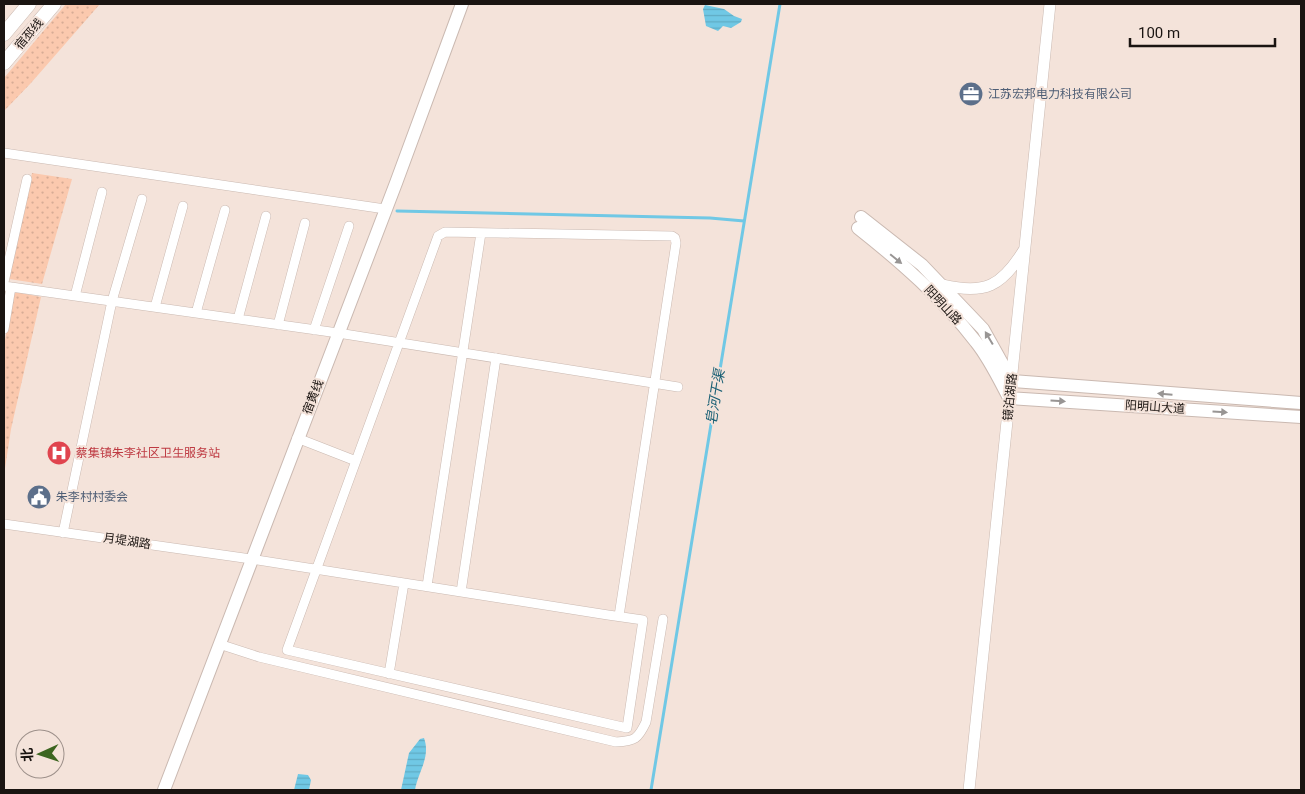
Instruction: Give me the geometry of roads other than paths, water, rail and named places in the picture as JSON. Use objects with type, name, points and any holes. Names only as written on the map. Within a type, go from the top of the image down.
[{"type":"main road","name":"宿邳线","points":[[4,34],[29,4]]},
{"type":"main road","name":"宿邳线","points":[[4,63],[54,4]]},
{"type":"main road","name":"宿黄线","points":[[164,790],[462,4]]},
{"type":"main road","name":"阳明山路","points":[[1009,398],[977,343],[955,317],[860,223],[922,265],[943,285],[983,329],[1012,381]]},
{"type":"main road","name":"阳明山大道","points":[[1012,381],[1301,403]]},
{"type":"main road","name":"阳明山大道","points":[[1009,398],[1301,417]]},
{"type":"street","name":"镜泊湖路","points":[[969,790],[1050,4]]},
{"type":"street","points":[[4,153],[385,209]]},
{"type":"street","points":[[4,329],[6,285],[27,179]]},
{"type":"street","points":[[75,296],[102,192]]},
{"type":"street","points":[[63,533],[112,301],[142,199]]},
{"type":"street","points":[[155,307],[183,206]]},
{"type":"street","points":[[196,313],[225,210]]},
{"type":"street","points":[[238,319],[266,216]]},
{"type":"street","points":[[278,325],[306,223]]},
{"type":"street","points":[[314,330],[349,226]]},
{"type":"street","points":[[394,675],[287,650],[438,236],[445,232],[672,236],[675,238],[655,384],[619,616]]},
{"type":"street","points":[[427,586],[481,233]]},
{"type":"street","points":[[943,285],[964,290],[988,286],[1006,275],[1026,246]]},
{"type":"street","points":[[6,285],[338,333],[678,387]]},
{"type":"street","points":[[461,592],[496,358]]},
{"type":"street","points":[[297,438],[356,461]]},
{"type":"street","name":"月堤湖路","points":[[4,524],[251,559],[643,620],[627,728],[394,675]]},
{"type":"street","points":[[396,690],[394,675],[404,583]]},
{"type":"street","points":[[219,644],[259,657],[616,742],[632,740],[640,735],[646,722],[663,619]]},
{"type":"water","points":[[705,5],[724,9],[742,19],[741,22],[731,28],[723,26],[718,31],[706,26],[703,9]]},
{"type":"water","points":[[424,738],[426,745],[425,758],[415,790],[401,790],[409,753],[420,739]]},
{"type":"water","points":[[298,774],[308,775],[311,780],[309,790],[294,790]]},
{"type":"waterway","name":"皂河干渠","points":[[651,790],[780,4]]},
{"type":"waterway","points":[[397,211],[710,218],[744,221]]},
{"type":"place","name":"江苏宏邦电力科技有限公司","points":[[971,94]]},
{"type":"place","name":"蔡集镇朱李社区卫生服务站","points":[[59,453]]},
{"type":"place","name":"朱李村村委会","points":[[39,497]]}]
